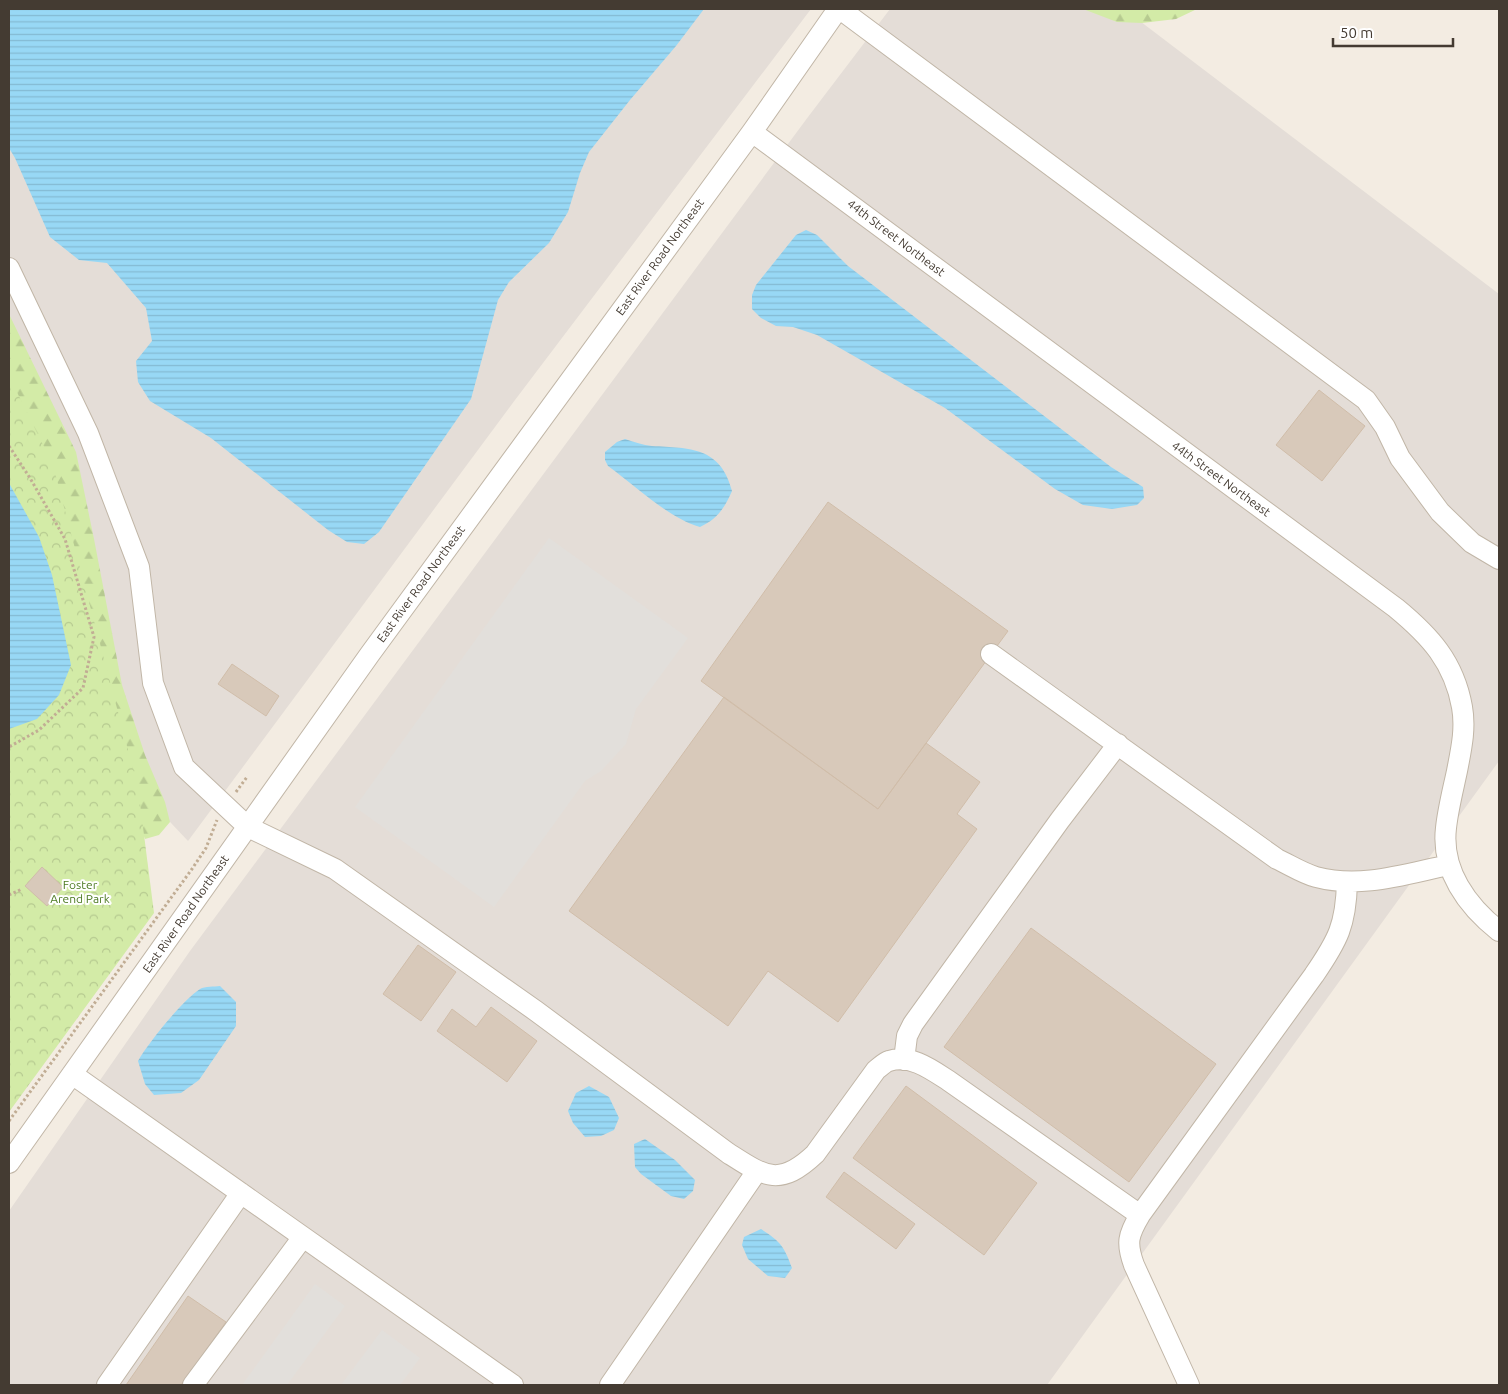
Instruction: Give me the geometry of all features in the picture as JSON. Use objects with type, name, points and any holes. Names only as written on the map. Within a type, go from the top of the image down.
[{"type":"street","name":"East River Road Northeast","points":[[9,1163],[370,654],[752,132],[839,9]]},
{"type":"street","points":[[839,9],[1366,400],[1385,426],[1400,458],[1440,512],[1472,543],[1499,559]]},
{"type":"street","name":"44th Street Northeast","points":[[752,132],[1396,608],[1428,637],[1445,660],[1455,681],[1462,708],[1463,730],[1461,751],[1446,828],[1446,847],[1449,865],[1457,886],[1470,904],[1483,919],[1499,931]]},
{"type":"street","points":[[9,268],[88,433],[139,567],[153,683],[184,767],[248,827],[334,869],[536,1011],[728,1152],[757,1171],[774,1175],[789,1174],[803,1165],[814,1154],[876,1070],[889,1061],[904,1060],[922,1064],[949,1081],[1140,1215]]},
{"type":"street","points":[[991,654],[1277,859],[1316,877],[1347,882],[1374,881],[1449,865]]},
{"type":"street","points":[[904,1060],[907,1036],[913,1024],[1060,820],[1118,744]]},
{"type":"street","points":[[1189,1385],[1128,1250],[1131,1229],[1333,948],[1342,927],[1346,907],[1347,882]]},
{"type":"street","points":[[72,1074],[507,1384]]},
{"type":"street","points":[[610,1385],[757,1171]]},
{"type":"street","points":[[107,1385],[241,1193]]},
{"type":"street","points":[[193,1385],[303,1237]]},
{"type":"path","points":[[9,446],[30,478],[65,540],[94,637],[83,688],[39,730],[9,747]]},
{"type":"path","points":[[9,1121],[192,869],[206,848],[214,824],[247,777]]},
{"type":"path","points":[[9,894],[22,889]]},
{"type":"shaded area","points":[[9,9],[811,9],[515,400],[188,841],[138,788],[9,376]]},
{"type":"shaded area","points":[[890,9],[1124,9],[1499,294],[1499,761],[1047,1385],[9,1385],[9,1211],[190,951]]},
{"type":"shaded area","points":[[549,538],[688,638],[636,709],[626,744],[601,771],[585,781],[494,907],[355,807]]},
{"type":"shaded area","points":[[315,1284],[345,1306],[287,1385],[242,1385]]},
{"type":"shaded area","points":[[382,1330],[420,1358],[400,1385],[341,1385]]},
{"type":"green space","points":[[1083,9],[1197,9],[1176,19],[1142,23],[1117,22]]},
{"type":"green space","points":[[9,314],[76,452],[122,685],[145,755],[165,802],[170,822],[159,835],[145,839],[9,483]]},
{"type":"green space","name":"Foster Arend Park","points":[[9,376],[53,465],[138,788],[154,913],[9,1112]]},
{"type":"water","points":[[9,9],[704,9],[589,152],[580,173],[568,212],[549,243],[509,282],[498,300],[471,399],[379,532],[364,544],[347,542],[328,530],[211,438],[150,401],[138,382],[136,361],[152,341],[146,308],[107,263],[79,260],[50,237],[9,148]]},
{"type":"water","points":[[806,230],[817,235],[848,266],[1111,467],[1143,487],[1144,498],[1137,505],[1112,509],[1083,505],[1055,489],[945,408],[817,335],[793,327],[776,326],[761,318],[752,309],[752,295],[756,285],[796,235]]},
{"type":"water","points":[[625,439],[649,446],[691,450],[712,458],[727,477],[732,491],[723,508],[711,521],[700,527],[688,523],[652,501],[608,466],[605,460],[605,452],[617,442]]},
{"type":"water","points":[[9,483],[39,537],[52,575],[71,665],[59,695],[37,719],[9,729]]},
{"type":"water","points":[[220,986],[236,1002],[236,1026],[199,1080],[181,1093],[154,1095],[145,1084],[138,1061],[166,1022],[185,1002],[202,988]]},
{"type":"water","points":[[589,1086],[609,1097],[619,1118],[614,1130],[601,1136],[585,1137],[573,1123],[568,1111],[576,1093]]},
{"type":"water","points":[[645,1139],[675,1160],[695,1180],[693,1191],[684,1199],[671,1196],[641,1174],[635,1167],[634,1144]]},
{"type":"water","points":[[761,1229],[773,1237],[787,1254],[792,1268],[785,1278],[768,1276],[748,1259],[742,1245],[744,1237]]},
{"type":"building","points":[[1319,390],[1365,426],[1322,481],[1276,445]]},
{"type":"building","points":[[828,502],[1008,631],[878,809],[701,681]]},
{"type":"building","points":[[232,664],[279,696],[266,716],[218,684]]},
{"type":"building","points":[[724,697],[878,809],[926,743],[980,782],[957,814],[977,829],[838,1022],[768,971],[728,1026],[569,911]]},
{"type":"building","points":[[42,867],[63,887],[47,906],[25,886]]},
{"type":"building","points":[[1031,928],[1216,1064],[1129,1182],[944,1047]]},
{"type":"building","points":[[418,945],[456,972],[421,1021],[383,994]]},
{"type":"building","points":[[491,1007],[537,1041],[507,1082],[437,1031],[452,1009],[476,1027]]},
{"type":"building","points":[[906,1086],[1037,1183],[984,1255],[853,1158]]},
{"type":"building","points":[[844,1172],[915,1224],[896,1249],[826,1197]]},
{"type":"building","points":[[188,1296],[226,1322],[181,1385],[126,1385]]}]
